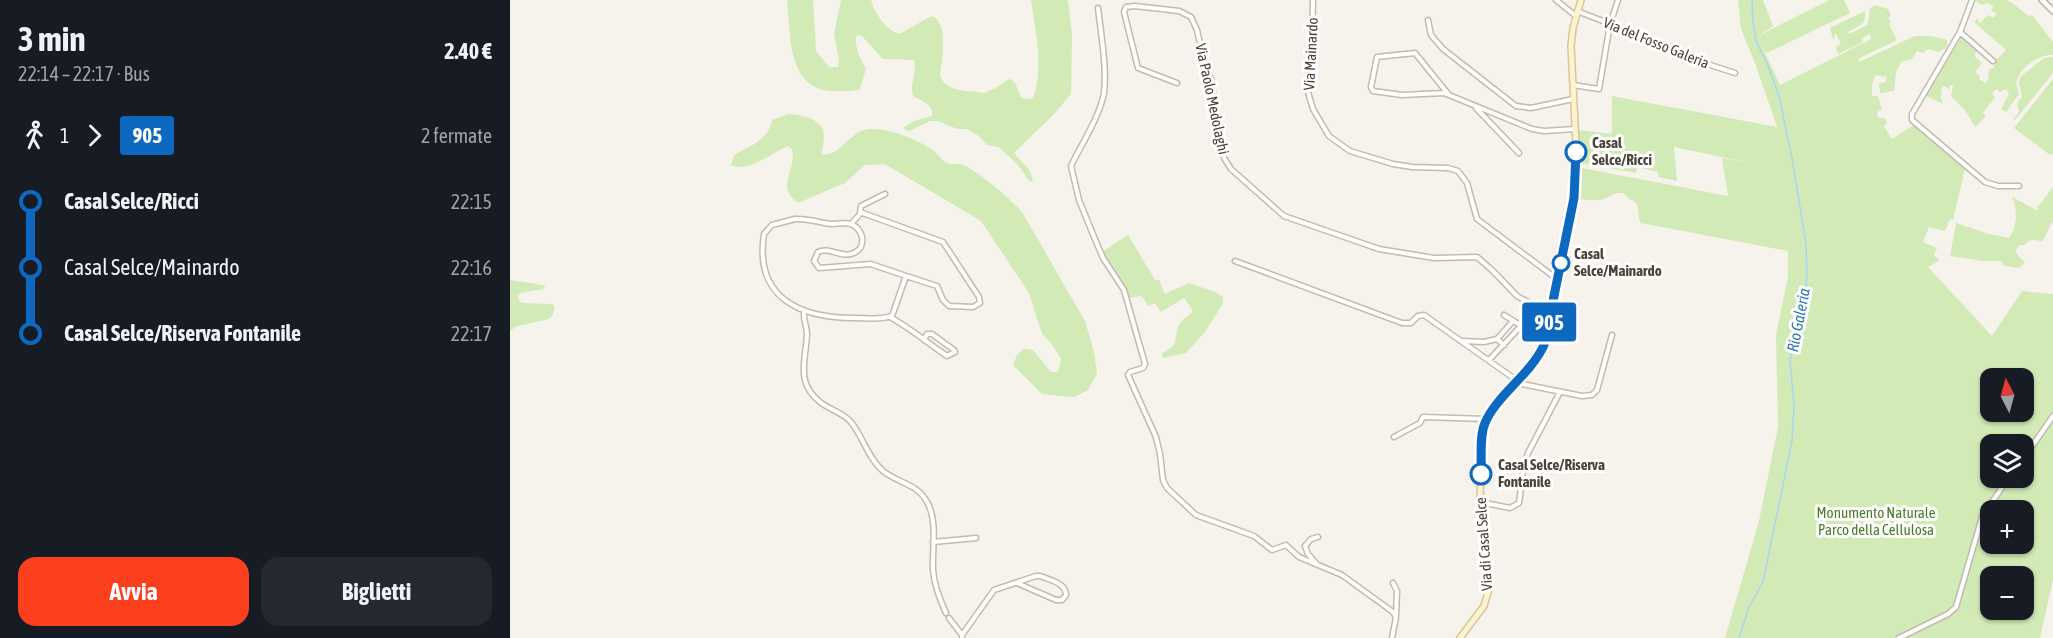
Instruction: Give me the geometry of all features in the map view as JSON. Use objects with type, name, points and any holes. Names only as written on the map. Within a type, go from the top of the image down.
[{"type":"main road","name":"Via di Casal Selce","points":[[1458,638],[1484,606],[1489,589],[1480,502],[1482,434],[1487,419],[1536,360],[1542,348],[1576,189],[1571,39],[1581,0]]},
{"type":"street","name":"Via Mainardo","points":[[1313,0],[1308,92],[1313,109],[1329,136],[1350,151],[1393,164],[1448,168],[1458,171],[1467,183],[1477,219],[1558,279]]},
{"type":"street","name":"Via del Fosso Galeria","points":[[1556,0],[1577,13],[1678,50],[1692,59],[1735,73]]},
{"type":"street","points":[[1572,84],[1599,89],[1610,24],[1618,0]]},
{"type":"street","points":[[1972,0],[1960,32],[1911,119],[1985,182],[1998,186],[2019,186]]},
{"type":"street","points":[[2042,0],[2053,11]]},
{"type":"street","name":"Via Paolo Medolaghi","points":[[1178,83],[1138,68],[1125,14],[1126,7],[1179,11],[1191,18],[1198,33],[1211,79],[1225,161],[1285,216],[1379,249],[1437,258],[1477,257],[1516,295],[1551,314]]},
{"type":"street","points":[[1098,8],[1102,44],[1103,95],[1071,166],[1077,194],[1092,232],[1103,258],[1123,288],[1128,303],[1145,364],[1143,368],[1130,372],[1128,375],[1156,437],[1161,453],[1165,485],[1195,515],[1254,536],[1272,550],[1286,545],[1298,556],[1342,574],[1389,608],[1396,617]]},
{"type":"street","points":[[1428,20],[1431,34],[1443,49],[1516,106],[1534,107],[1573,99]]},
{"type":"street","points":[[1960,32],[1993,62]]},
{"type":"street","points":[[1449,95],[1415,53],[1377,57],[1371,88],[1373,91],[1402,95],[1439,93],[1534,129],[1549,131],[1575,129]]},
{"type":"street","points":[[1474,106],[1519,153]]},
{"type":"street","points":[[851,224],[861,213],[861,206],[885,194]]},
{"type":"street","points":[[861,213],[944,242],[980,298],[980,303],[974,307],[949,306],[936,286],[871,264],[822,269],[817,266],[814,258],[821,250],[847,254],[854,252],[862,242],[862,235],[851,224],[828,224],[800,219],[775,224],[765,231],[764,257],[771,285],[789,303],[804,312],[841,318],[889,317],[902,323],[924,340],[947,356],[955,352],[932,333],[927,334],[924,340]]},
{"type":"street","points":[[1235,261],[1402,323],[1410,324],[1418,316],[1424,315],[1522,385],[1584,396],[1596,392],[1612,335]]},
{"type":"street","points":[[889,317],[892,315],[906,276]]},
{"type":"street","points":[[804,312],[807,333],[803,364],[807,384],[819,401],[842,414],[850,422],[882,470],[916,489],[925,498],[932,517],[934,578],[947,616],[962,636],[991,593],[999,588],[1040,576],[1062,586],[1066,589],[1066,594],[1063,599],[1056,600],[1017,583]]},
{"type":"street","points":[[1489,360],[1520,327],[1504,315]]},
{"type":"street","points":[[1462,341],[1484,342],[1497,339],[1513,321]]},
{"type":"street","points":[[1497,339],[1504,345]]},
{"type":"street","points":[[1480,502],[1508,508],[1513,508],[1518,504],[1524,464],[1529,450],[1560,392]]},
{"type":"street","points":[[2034,444],[2053,416]]},
{"type":"street","points":[[1394,437],[1419,423],[1423,417],[1487,419]]},
{"type":"street","points":[[1899,638],[1948,614],[1956,607],[1982,518],[2002,488]]},
{"type":"street","points":[[1318,537],[1309,540],[1305,548],[1319,566]]},
{"type":"street","points":[[933,542],[975,538]]},
{"type":"street","points":[[1391,638],[1396,617],[1397,591],[1393,583]]},
{"type":"green space","points":[[787,0],[813,0],[816,51],[829,67],[838,67],[834,34],[841,0],[871,0],[881,20],[889,29],[899,34],[932,16],[937,20],[943,34],[940,76],[948,85],[959,90],[984,93],[1010,79],[1015,83],[1022,98],[1031,99],[1037,84],[1038,60],[1031,0],[1068,0],[1072,33],[1071,94],[1014,153],[1030,171],[1033,181],[1030,182],[1018,165],[999,147],[987,145],[979,136],[967,129],[957,129],[938,121],[930,121],[909,131],[905,130],[904,127],[914,121],[932,116],[929,106],[913,96],[914,60],[883,59],[861,35],[856,36],[856,45],[866,69],[860,89],[832,91],[817,88],[806,80],[794,57]]},
{"type":"green space","name":"Monumento Naturale Parco della Cellulosa","points":[[1738,0],[1763,0],[1773,26],[1758,36],[1829,0],[1844,0],[1850,13],[1769,52],[1766,53],[1761,44],[1780,85],[1871,39],[1870,34],[1862,38],[1863,42],[1838,54],[1836,47],[1841,44],[1836,34],[1833,39],[1830,28],[1865,11],[1863,22],[1848,32],[1849,34],[1867,25],[1870,8],[1876,5],[1888,9],[1891,15],[1888,18],[1891,22],[1889,24],[1897,40],[1862,57],[1858,60],[1859,62],[1915,36],[1931,36],[1947,40],[1947,47],[1939,52],[1928,49],[1923,53],[1917,51],[1912,59],[1901,62],[1896,72],[1894,91],[1880,93],[1879,83],[1885,82],[1887,77],[1875,75],[1872,96],[1878,96],[1882,110],[1878,111],[1877,115],[1879,118],[1885,118],[1887,124],[1874,131],[1884,126],[1892,139],[1915,124],[1965,169],[1953,220],[1950,219],[1945,231],[1929,227],[1923,242],[1937,248],[1934,255],[1940,260],[1928,267],[1992,336],[2022,291],[2053,294],[2053,579],[2040,638],[1725,638],[1759,521],[1778,427],[1776,335],[1788,276],[1788,251],[1641,223],[1636,203],[1622,193],[1599,200],[1578,199],[1580,185],[1585,186],[1580,184],[1580,169],[1582,168],[1728,196],[1722,158],[1755,164],[1674,147],[1677,181],[1658,177],[1658,172],[1637,167],[1636,173],[1581,163],[1578,130],[1612,134],[1612,96],[1777,127],[1741,29]]},
{"type":"green space","points":[[1975,0],[2008,0],[2029,16],[2032,15],[2053,42],[2053,55],[2037,59],[2023,70],[2016,82],[2019,94],[2006,112],[2001,109],[2009,94],[2006,89],[2000,92],[1996,89],[1992,94],[1995,97],[1983,113],[1986,116],[1975,127],[1964,109],[1951,96],[1953,85],[1950,85],[1949,91],[1947,87],[1942,86],[1943,104],[1926,96],[1962,36],[1976,49],[1975,57],[1982,63],[1975,72],[1985,83],[1988,80],[1989,69],[1994,68],[1994,62],[2006,50],[1974,22],[1978,18],[1979,24],[1988,15],[1994,18],[1996,14],[1991,10],[1994,6],[1987,3],[1981,5]]},
{"type":"green space","points":[[2053,57],[2053,73],[2015,120],[2013,119],[2019,112],[2017,104],[2022,97],[2020,77],[2044,58]]},
{"type":"green space","points":[[2053,79],[2053,154],[2050,155],[2014,128]]},
{"type":"green space","points":[[788,114],[810,118],[820,125],[824,135],[822,155],[840,148],[858,132],[872,129],[890,131],[927,146],[947,163],[967,167],[1010,200],[1022,212],[1085,321],[1094,352],[1097,374],[1088,390],[1075,397],[1042,394],[1013,365],[1017,355],[1024,349],[1033,350],[1051,372],[1058,372],[1061,359],[1042,334],[1029,293],[981,221],[885,164],[865,165],[845,183],[798,203],[791,197],[788,190],[788,177],[793,156],[792,149],[788,146],[752,164],[738,167],[731,165],[734,155],[767,133],[772,120]]},
{"type":"green space","points":[[2053,187],[2053,221],[2042,242],[2030,241],[2025,245],[2020,245],[2015,251],[2025,261],[2021,266],[2016,268],[2004,266],[2001,261],[1950,256],[1956,223],[2009,238],[2016,218],[2012,197],[2038,211],[2037,208]]},
{"type":"green space","points":[[1128,235],[1155,280],[1159,280],[1165,294],[1189,283],[1223,297],[1223,303],[1205,332],[1186,353],[1163,358],[1162,353],[1172,347],[1179,325],[1193,311],[1184,298],[1161,312],[1155,303],[1148,306],[1142,296],[1128,298],[1121,280],[1102,252]]},
{"type":"green space","points":[[510,280],[544,285],[543,289],[520,293],[519,301],[554,305],[554,313],[551,317],[517,326],[510,331]]},
{"type":"waterway","name":"Rio Galeria","points":[[1739,638],[1749,607],[1763,582],[1792,441],[1794,404],[1790,361],[1796,322],[1806,288],[1807,273],[1806,244],[1792,158],[1779,96],[1756,41],[1752,0]]},
{"type":"bus line","name":"905","points":[[1481,474],[1482,434],[1485,421],[1536,360],[1544,345],[1576,189],[1576,152]]},
{"type":"place","name":"Casal Selce/Ricci","points":[[1576,152]]},
{"type":"place","name":"Casal Selce/Mainardo","points":[[1561,263]]},
{"type":"place","name":"Casal Selce/Riserva Fontanile","points":[[1481,474]]}]
